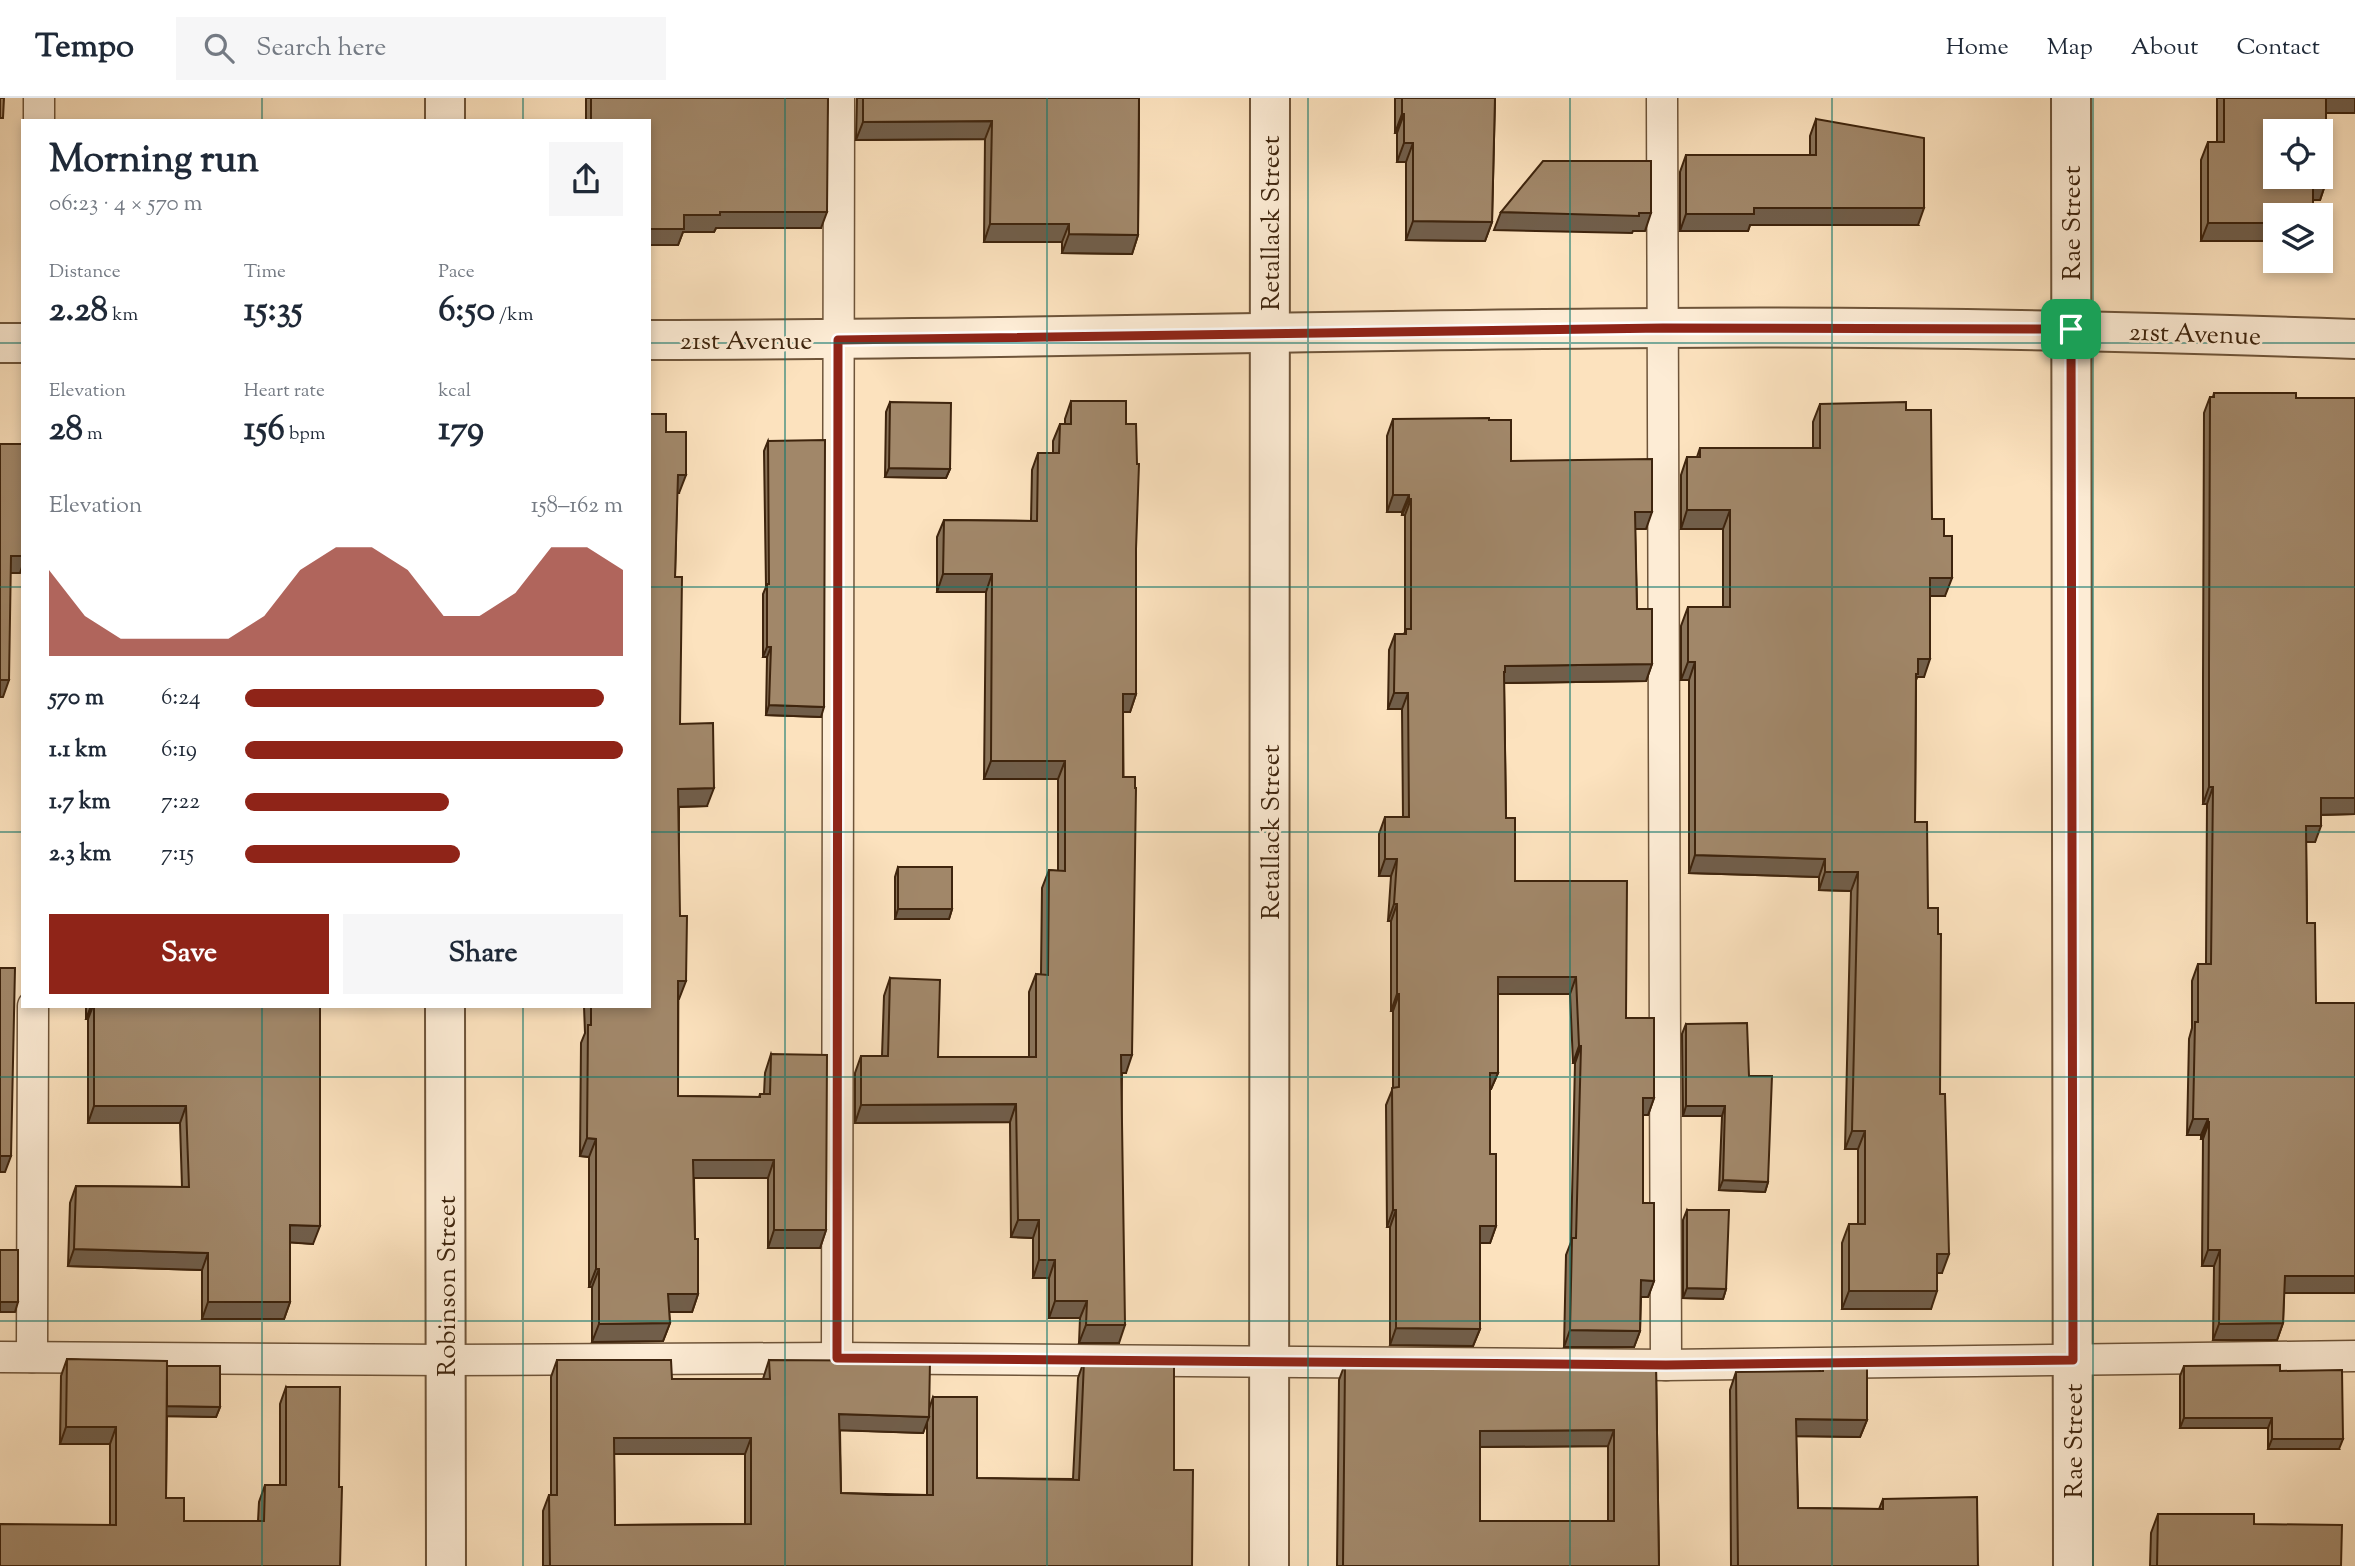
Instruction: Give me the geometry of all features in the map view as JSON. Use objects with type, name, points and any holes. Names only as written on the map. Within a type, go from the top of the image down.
[{"type":"street","points":[[444,98],[444,119]]},
{"type":"street","name":"Retallack Street","points":[[1269,1566],[1270,98]]},
{"type":"street","name":"Rae Street","points":[[2071,98],[2073,1566]]},
{"type":"street","name":"21st Avenue","points":[[651,340],[838,340],[1663,328],[2071,329],[2355,339]]},
{"type":"street","points":[[0,343],[21,343]]},
{"type":"street","name":"Robinson Street","points":[[445,1008],[446,1566]]},
{"type":"lane","points":[[39,98],[39,119]]},
{"type":"lane","points":[[837,1358],[839,98]]},
{"type":"lane","points":[[1662,98],[1666,1365]]},
{"type":"lane","points":[[32,1357],[33,1008]]},
{"type":"lane","points":[[0,1357],[446,1360],[837,1358],[1666,1365],[2355,1356]]},
{"type":"building","points":[[0,98],[4,98],[3,118],[0,118]]},
{"type":"building","points":[[591,98],[828,98],[827,212],[720,212],[720,215],[684,215],[684,229],[651,229],[651,119],[591,119]]},
{"type":"building","points":[[863,98],[1139,98],[1138,235],[1069,234],[1069,224],[990,224],[992,121],[863,122]]},
{"type":"building","points":[[1402,98],[1495,98],[1492,222],[1413,221],[1413,143],[1404,143]]},
{"type":"building","points":[[2224,98],[2326,98],[2326,119],[2263,119],[2263,189],[2313,189],[2313,203],[2263,203],[2263,223],[2208,223],[2208,142],[2224,142]]},
{"type":"building","points":[[1816,119],[1924,138],[1924,208],[1754,208],[1754,214],[1686,214],[1686,155],[1816,155]]},
{"type":"building","points":[[1543,161],[1651,161],[1651,213],[1639,213],[1639,216],[1501,212]]},
{"type":"building","points":[[2214,393],[2296,393],[2296,398],[2355,398],[2355,798],[2321,798],[2321,826],[2306,826],[2307,923],[2315,923],[2316,1003],[2355,1003],[2355,1276],[2285,1276],[2283,1323],[2219,1324],[2220,1250],[2208,1250],[2209,1122],[2208,1119],[2193,1119],[2198,964],[2211,964],[2213,787],[2209,787],[2210,397],[2214,397]]},
{"type":"building","points":[[1071,401],[1126,401],[1126,424],[1136,424],[1139,464],[1136,694],[1123,694],[1123,777],[1135,777],[1136,788],[1132,1055],[1121,1055],[1125,1325],[1086,1325],[1087,1301],[1055,1301],[1055,1260],[1039,1260],[1039,1220],[1018,1220],[1016,1104],[861,1105],[861,1056],[888,1056],[890,978],[940,980],[938,1057],[1036,1057],[1036,974],[1048,975],[1049,870],[1065,871],[1065,761],[991,761],[992,574],[943,574],[944,520],[1037,521],[1038,453],[1059,453],[1060,424],[1071,424]]},
{"type":"building","points":[[890,402],[951,403],[950,469],[889,468]]},
{"type":"building","points":[[1906,402],[1906,410],[1931,410],[1932,519],[1944,519],[1944,536],[1952,536],[1952,578],[1930,578],[1930,659],[1918,659],[1916,674],[1915,822],[1927,822],[1928,908],[1938,908],[1938,934],[1941,934],[1940,1094],[1945,1094],[1949,1254],[1937,1254],[1937,1291],[1849,1291],[1849,1224],[1865,1224],[1865,1131],[1852,1131],[1858,872],[1825,872],[1825,859],[1695,855],[1695,662],[1688,662],[1688,607],[1730,607],[1730,510],[1687,510],[1687,457],[1700,457],[1700,448],[1820,448],[1820,404]]},
{"type":"building","points":[[651,414],[666,414],[666,432],[686,432],[686,475],[678,475],[675,577],[682,577],[680,724],[713,723],[714,788],[678,789],[680,916],[687,916],[686,981],[678,981],[678,1096],[760,1097],[760,1094],[770,1094],[771,1054],[827,1055],[826,1230],[774,1230],[774,1160],[693,1160],[698,1294],[668,1294],[670,1323],[599,1324],[599,1269],[596,1269],[596,1139],[587,1138],[588,1025],[591,1025],[591,1008],[651,1008]]},
{"type":"building","points":[[1393,419],[1511,420],[1511,461],[1652,459],[1652,512],[1635,512],[1637,609],[1652,609],[1652,664],[1505,666],[1504,672],[1506,818],[1515,818],[1515,881],[1627,881],[1626,1018],[1654,1018],[1654,1098],[1643,1098],[1643,1203],[1654,1203],[1654,1281],[1641,1280],[1640,1331],[1570,1330],[1572,1238],[1576,1238],[1581,1046],[1576,977],[1498,977],[1498,1073],[1490,1073],[1490,1154],[1496,1154],[1496,1226],[1480,1226],[1480,1329],[1396,1328],[1392,1088],[1399,1087],[1397,904],[1394,904],[1397,859],[1385,859],[1385,817],[1409,817],[1408,693],[1394,693],[1395,634],[1406,634],[1406,629],[1411,629],[1411,499],[1409,495],[1393,495]]},
{"type":"building","points":[[825,440],[824,707],[769,705],[771,647],[767,647],[768,441]]},
{"type":"building","points":[[0,444],[21,444],[21,556],[11,556],[9,680],[0,680]]},
{"type":"building","points":[[898,867],[952,867],[952,909],[898,909]]},
{"type":"building","points":[[0,968],[15,968],[11,1156],[0,1156]]},
{"type":"building","points":[[94,1008],[320,1008],[320,1226],[290,1225],[290,1302],[208,1302],[208,1253],[74,1249],[76,1186],[189,1187],[186,1106],[94,1106]]},
{"type":"building","points":[[1747,1023],[1749,1076],[1772,1076],[1768,1182],[1723,1180],[1725,1106],[1686,1106],[1686,1024]]},
{"type":"building","points":[[1687,1210],[1729,1210],[1726,1289],[1687,1288]]},
{"type":"building","points":[[0,1250],[18,1250],[18,1302],[0,1302]]},
{"type":"building","points":[[67,1359],[167,1361],[166,1498],[184,1498],[184,1521],[264,1521],[265,1485],[286,1485],[286,1387],[340,1387],[340,1566],[0,1566],[0,1524],[116,1525],[116,1427],[66,1427]]},
{"type":"building","points":[[557,1360],[671,1360],[672,1379],[770,1379],[769,1360],[930,1361],[929,1417],[839,1414],[841,1493],[888,1495],[933,1495],[933,1397],[977,1397],[977,1478],[1079,1480],[1084,1361],[1174,1362],[1174,1470],[1193,1470],[1192,1566],[550,1566],[549,1495],[557,1495]],"holes":[[[614,1438],[751,1438],[751,1524],[615,1525]]]},
{"type":"building","points":[[1823,1363],[1867,1363],[1867,1420],[1796,1419],[1798,1508],[1883,1509],[1883,1499],[1977,1497],[1978,1566],[1738,1566],[1736,1372],[1823,1371]]},
{"type":"building","points":[[1345,1364],[1656,1366],[1659,1566],[1343,1566]],"holes":[[[1614,1430],[1614,1521],[1480,1521],[1480,1431]]]},
{"type":"building","points":[[2280,1365],[2280,1371],[2342,1370],[2343,1439],[2272,1439],[2272,1418],[2184,1418],[2184,1366]]},
{"type":"building","points":[[167,1366],[220,1366],[220,1407],[167,1406]]},
{"type":"building","points":[[2158,1514],[2254,1514],[2254,1524],[2342,1525],[2341,1566],[2157,1566]]},
{"type":"route","points":[[1663,328],[2071,329],[2073,1360],[1666,1365],[837,1358],[838,340],[1663,328]]}]
